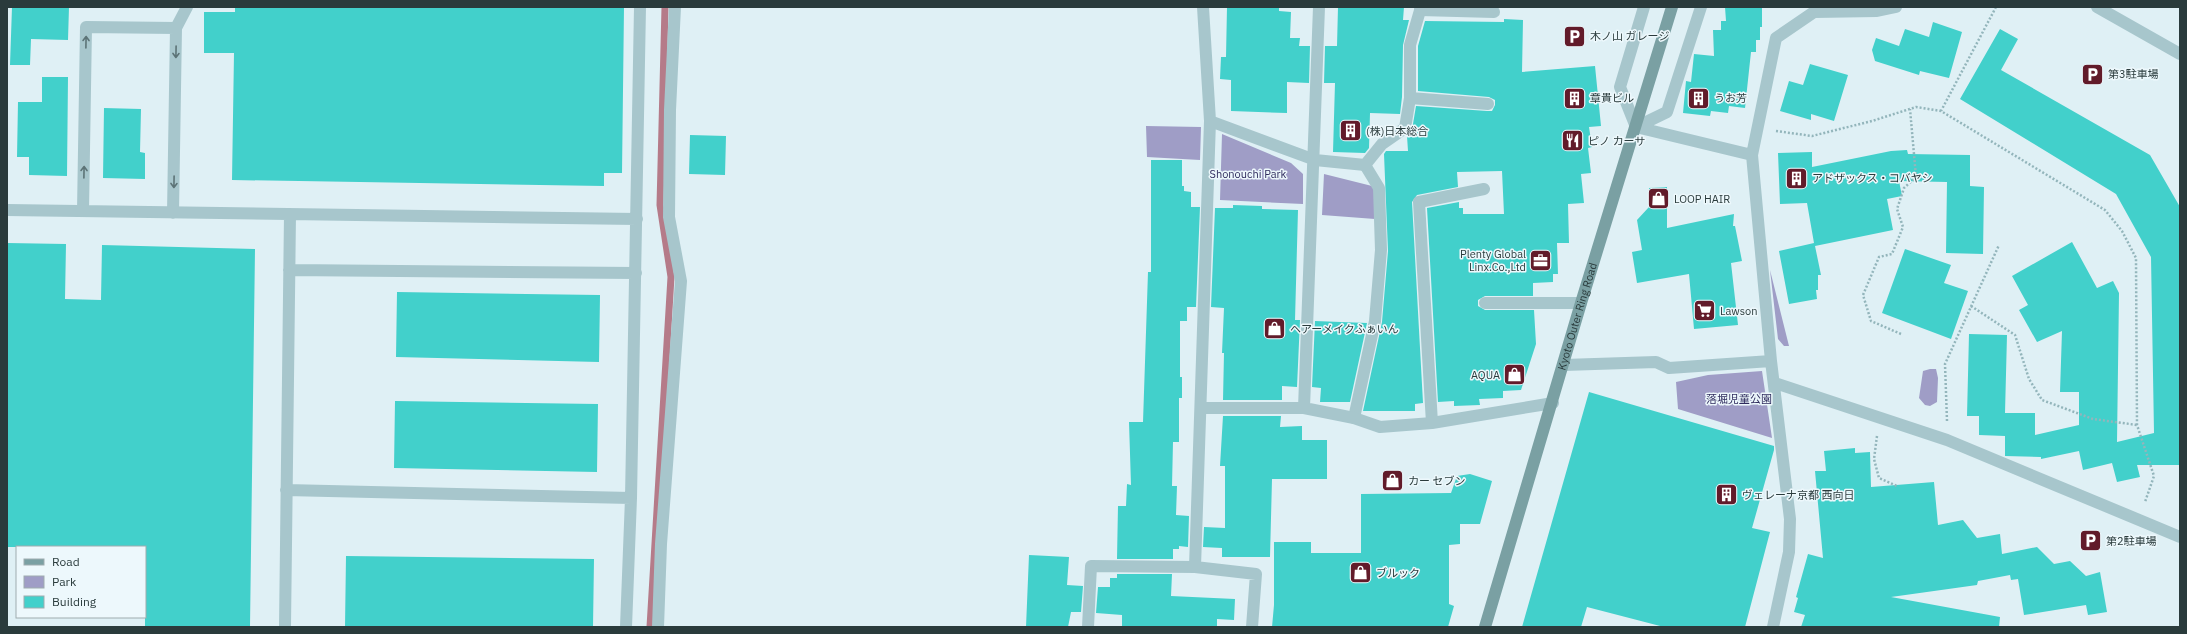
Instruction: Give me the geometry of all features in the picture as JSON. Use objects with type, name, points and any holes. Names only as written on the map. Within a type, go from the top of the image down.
[{"type":"main road","name":"Kyoto Outer Ring Road","points":[[1485,627],[1553,403],[1581,303],[1672,7]]},
{"type":"street","points":[[173,213],[176,28],[187,7]]},
{"type":"street","points":[[626,627],[631,498],[640,7]]},
{"type":"street","points":[[658,627],[661,544],[681,281],[669,217],[670,110],[675,7]]},
{"type":"street","points":[[1195,567],[1210,121],[1204,7]]},
{"type":"street","points":[[1304,408],[1315,160],[1319,7]]},
{"type":"street","points":[[1636,127],[1620,87],[1644,7]]},
{"type":"street","points":[[1636,127],[1667,112],[1701,7]]},
{"type":"street","points":[[1773,627],[1789,552],[1790,519],[1775,383],[1771,361],[1752,156],[1776,38],[1814,12],[1878,11],[1896,7]]},
{"type":"street","points":[[2097,7],[2180,54]]},
{"type":"street","points":[[1365,165],[1382,144],[1405,128],[1410,98],[1410,45],[1421,8],[1494,12]]},
{"type":"street","points":[[83,211],[86,26],[176,28]]},
{"type":"street","points":[[1410,98],[1488,104]]},
{"type":"street","points":[[1210,121],[1315,160],[1365,165]]},
{"type":"street","points":[[1636,127],[1752,156]]},
{"type":"street","points":[[1354,418],[1375,321],[1381,250],[1379,188],[1365,165]]},
{"type":"street","points":[[1432,423],[1419,202],[1484,189]]},
{"type":"street","points":[[7,210],[637,219]]},
{"type":"street","points":[[285,627],[290,214]]},
{"type":"street","points":[[289,270],[636,273]]},
{"type":"street","points":[[1485,303],[1581,303]]},
{"type":"street","points":[[1564,365],[1656,362],[1668,368],[1771,361]]},
{"type":"street","points":[[1775,383],[1947,440],[2180,537]]},
{"type":"street","points":[[1201,408],[1304,408],[1354,418],[1380,427],[1432,423],[1553,403]]},
{"type":"street","points":[[286,490],[631,498]]},
{"type":"street","points":[[1088,627],[1091,566],[1195,567],[1256,574],[1252,627]]},
{"type":"path","points":[[1941,111],[1996,7]]},
{"type":"path","points":[[1758,128],[1812,136],[1916,107],[1941,111],[2105,210],[2122,231],[2136,258],[2137,425],[2154,476],[2144,504]]},
{"type":"path","points":[[1901,334],[1872,321],[1863,295],[1879,258],[1892,254],[1903,227],[1897,209],[1904,188],[1916,177],[1910,109]]},
{"type":"path","points":[[1947,440],[1945,364],[1970,306],[1999,245]]},
{"type":"path","points":[[1970,306],[2015,335],[2029,378],[2042,400],[2093,419],[2137,425]]},
{"type":"path","points":[[1877,436],[1874,460],[1879,478],[1897,486]]},
{"type":"green space","name":"Shonouchi Park","points":[[1146,126],[1201,127],[1200,160],[1147,157]]},
{"type":"green space","name":"Shonouchi Park","points":[[1222,134],[1291,163],[1303,174],[1303,204],[1220,200]]},
{"type":"green space","points":[[1324,174],[1376,187],[1375,219],[1322,215]]},
{"type":"green space","points":[[1770,270],[1789,346],[1784,346],[1778,339]]},
{"type":"green space","points":[[1936,369],[1938,378],[1937,402],[1930,406],[1925,405],[1919,398],[1923,371]]},
{"type":"green space","name":"落堀児童公園","points":[[1762,371],[1772,438],[1678,409],[1676,382],[1708,375]]},
{"type":"building","points":[[12,7],[69,7],[68,40],[31,39],[30,65],[10,65]]},
{"type":"building","points":[[235,7],[624,7],[622,173],[604,173],[604,186],[232,180],[234,53],[204,53],[204,12],[235,12]]},
{"type":"building","points":[[1227,7],[1279,7],[1279,11],[1291,12],[1290,38],[1300,38],[1299,46],[1310,46],[1309,83],[1287,82],[1287,113],[1231,111],[1231,80],[1220,79],[1221,57],[1226,57]]},
{"type":"building","points":[[1338,7],[1404,7],[1403,20],[1409,20],[1403,45],[1402,97],[1400,114],[1370,113],[1369,148],[1365,153],[1333,152],[1335,83],[1324,83],[1325,46],[1337,46]]},
{"type":"building","points":[[1725,7],[1762,7],[1762,27],[1760,27],[1760,40],[1756,40],[1756,52],[1751,52],[1745,108],[1729,106],[1728,113],[1711,111],[1710,116],[1683,113],[1686,81],[1691,82],[1694,54],[1714,56],[1713,30],[1721,30],[1721,21],[1726,21]]},
{"type":"building","points":[[1504,19],[1523,20],[1522,72],[1595,66],[1601,126],[1589,127],[1592,147],[1588,148],[1591,173],[1581,174],[1584,203],[1568,204],[1569,243],[1557,243],[1558,274],[1553,274],[1553,282],[1533,283],[1533,296],[1485,296],[1478,300],[1478,306],[1485,310],[1534,310],[1536,344],[1521,390],[1503,391],[1503,398],[1479,399],[1480,405],[1454,406],[1454,401],[1438,402],[1427,208],[1459,202],[1459,208],[1463,208],[1463,214],[1504,214],[1502,171],[1457,172],[1458,187],[1417,195],[1412,202],[1423,403],[1415,404],[1415,411],[1363,411],[1382,322],[1388,251],[1384,154],[1386,151],[1408,151],[1407,136],[1412,130],[1416,106],[1492,111],[1495,105],[1495,100],[1489,97],[1418,91],[1418,46],[1425,21],[1504,22]]},
{"type":"building","points":[[1933,22],[1962,32],[1949,78],[1920,71],[1919,75],[1875,61],[1872,50],[1876,38],[1899,46],[1905,29],[1929,37]]},
{"type":"building","points":[[2000,29],[2018,39],[2001,70],[2150,155],[2180,207],[2180,465],[2137,465],[2140,477],[2117,482],[2112,463],[2083,470],[2079,451],[2041,459],[2041,457],[2005,456],[2005,436],[1979,435],[1979,416],[1967,416],[1969,334],[2007,335],[2005,413],[2035,413],[2035,435],[2079,425],[2079,392],[2060,392],[2062,331],[2037,342],[2019,310],[2028,305],[2012,276],[2072,242],[2097,288],[2113,281],[2119,293],[2117,442],[2154,433],[2151,257],[2116,194],[1960,99]]},
{"type":"building","points":[[1810,64],[1848,75],[1834,121],[1811,114],[1811,120],[1780,111],[1789,81],[1803,85]]},
{"type":"building","points":[[42,77],[68,77],[67,176],[29,175],[29,157],[17,157],[18,102],[42,102]]},
{"type":"building","points":[[104,108],[141,109],[140,152],[145,153],[145,179],[103,178]]},
{"type":"building","points":[[690,135],[726,136],[725,175],[689,174]]},
{"type":"building","points":[[1907,150],[1908,154],[1970,155],[1970,186],[1984,187],[1983,254],[1946,253],[1947,182],[1899,181],[1902,196],[1887,199],[1893,230],[1815,246],[1821,275],[1818,275],[1818,290],[1816,290],[1817,299],[1789,304],[1779,251],[1814,243],[1807,203],[1780,204],[1778,153],[1812,152],[1812,167],[1891,151]]},
{"type":"building","points":[[1151,160],[1182,160],[1182,186],[1184,186],[1184,191],[1191,192],[1191,207],[1200,207],[1196,307],[1187,307],[1187,321],[1180,321],[1180,377],[1182,377],[1182,398],[1179,398],[1179,442],[1173,442],[1172,486],[1177,486],[1176,515],[1189,516],[1188,547],[1179,546],[1179,549],[1173,549],[1173,559],[1117,559],[1118,506],[1126,506],[1127,484],[1131,485],[1129,422],[1143,422],[1148,272],[1151,272]]},
{"type":"building","points":[[1667,187],[1667,228],[1734,214],[1733,226],[1735,226],[1742,261],[1731,263],[1738,325],[1694,329],[1689,274],[1637,283],[1632,252],[1642,250],[1637,220],[1649,207],[1649,188]]},
{"type":"building","points":[[1233,205],[1262,206],[1262,209],[1298,210],[1295,320],[1300,320],[1297,387],[1282,386],[1282,400],[1223,400],[1224,353],[1222,353],[1224,308],[1211,307],[1215,208],[1233,208]]},
{"type":"building","points":[[7,243],[66,244],[65,299],[101,300],[102,245],[255,249],[250,627],[145,627],[146,546],[7,547]]},
{"type":"building","points":[[1905,249],[1951,265],[1944,283],[1968,291],[1951,339],[1882,313]]},
{"type":"building","points":[[397,292],[600,295],[599,362],[396,357]]},
{"type":"building","points":[[1315,321],[1367,323],[1350,402],[1320,402],[1321,388],[1312,387]]},
{"type":"building","points":[[1589,392],[1774,446],[1752,528],[1770,532],[1745,627],[1664,627],[1587,607],[1581,627],[1522,627]]},
{"type":"building","points":[[395,401],[598,404],[597,472],[394,468]]},
{"type":"building","points":[[1223,416],[1281,416],[1280,427],[1302,426],[1302,440],[1327,440],[1327,479],[1272,479],[1270,557],[1222,557],[1222,548],[1203,547],[1204,527],[1225,528],[1225,466],[1220,466]]},
{"type":"building","points":[[1855,448],[1855,453],[1870,452],[1871,487],[1934,482],[1938,525],[1963,520],[1977,538],[2000,534],[2002,554],[2037,547],[2054,564],[2070,561],[2086,576],[2100,572],[2107,612],[2088,615],[2086,605],[2024,615],[2018,579],[2011,580],[2010,575],[1978,581],[1977,585],[1891,597],[2000,617],[1999,627],[1801,627],[1805,615],[1794,612],[1798,598],[1796,597],[1808,554],[1823,558],[1815,471],[1826,471],[1824,451]]},
{"type":"building","points":[[1470,474],[1492,481],[1480,524],[1460,524],[1460,544],[1449,545],[1449,604],[1454,606],[1448,627],[1272,627],[1274,605],[1274,542],[1311,542],[1311,553],[1361,553],[1361,494],[1451,493],[1457,476]]},
{"type":"building","points":[[1029,555],[1069,557],[1067,585],[1083,586],[1081,612],[1071,612],[1068,627],[1026,627]]},
{"type":"building","points":[[346,556],[594,559],[593,627],[345,627]]},
{"type":"building","points":[[1117,574],[1172,574],[1171,596],[1235,599],[1234,620],[1217,619],[1217,626],[1122,627],[1122,615],[1096,613],[1098,587],[1110,587],[1110,578],[1117,578]]},
{"type":"waterway","points":[[650,627],[671,277],[660,205],[665,7]]},
{"type":"place","name":"木ノ山 ガレージ","points":[[1575,36]]},
{"type":"place","name":"第3駐車場","points":[[2093,74]]},
{"type":"place","name":"章貴ビル","points":[[1575,98]]},
{"type":"place","name":"うお芳","points":[[1698,98]]},
{"type":"place","name":"(株)日本総合","points":[[1351,131]]},
{"type":"place","name":"ピノ カーサ","points":[[1572,141]]},
{"type":"place","name":"アドザックス・コバヤシ","points":[[1796,178]]},
{"type":"place","name":"LOOP HAIR","points":[[1658,199]]},
{"type":"place","name":"Plenty Global Linx.Co.,Ltd","points":[[1541,260]]},
{"type":"place","name":"Lawson","points":[[1704,311]]},
{"type":"place","name":"ヘアーメイクふぁいん","points":[[1274,329]]},
{"type":"place","name":"AQUA","points":[[1515,375]]},
{"type":"place","name":"カー セブン","points":[[1393,481]]},
{"type":"place","name":"ヴェレーナ京都 西向日","points":[[1726,495]]},
{"type":"place","name":"第2駐車場","points":[[2091,541]]},
{"type":"place","name":"ブルック","points":[[1361,573]]}]
